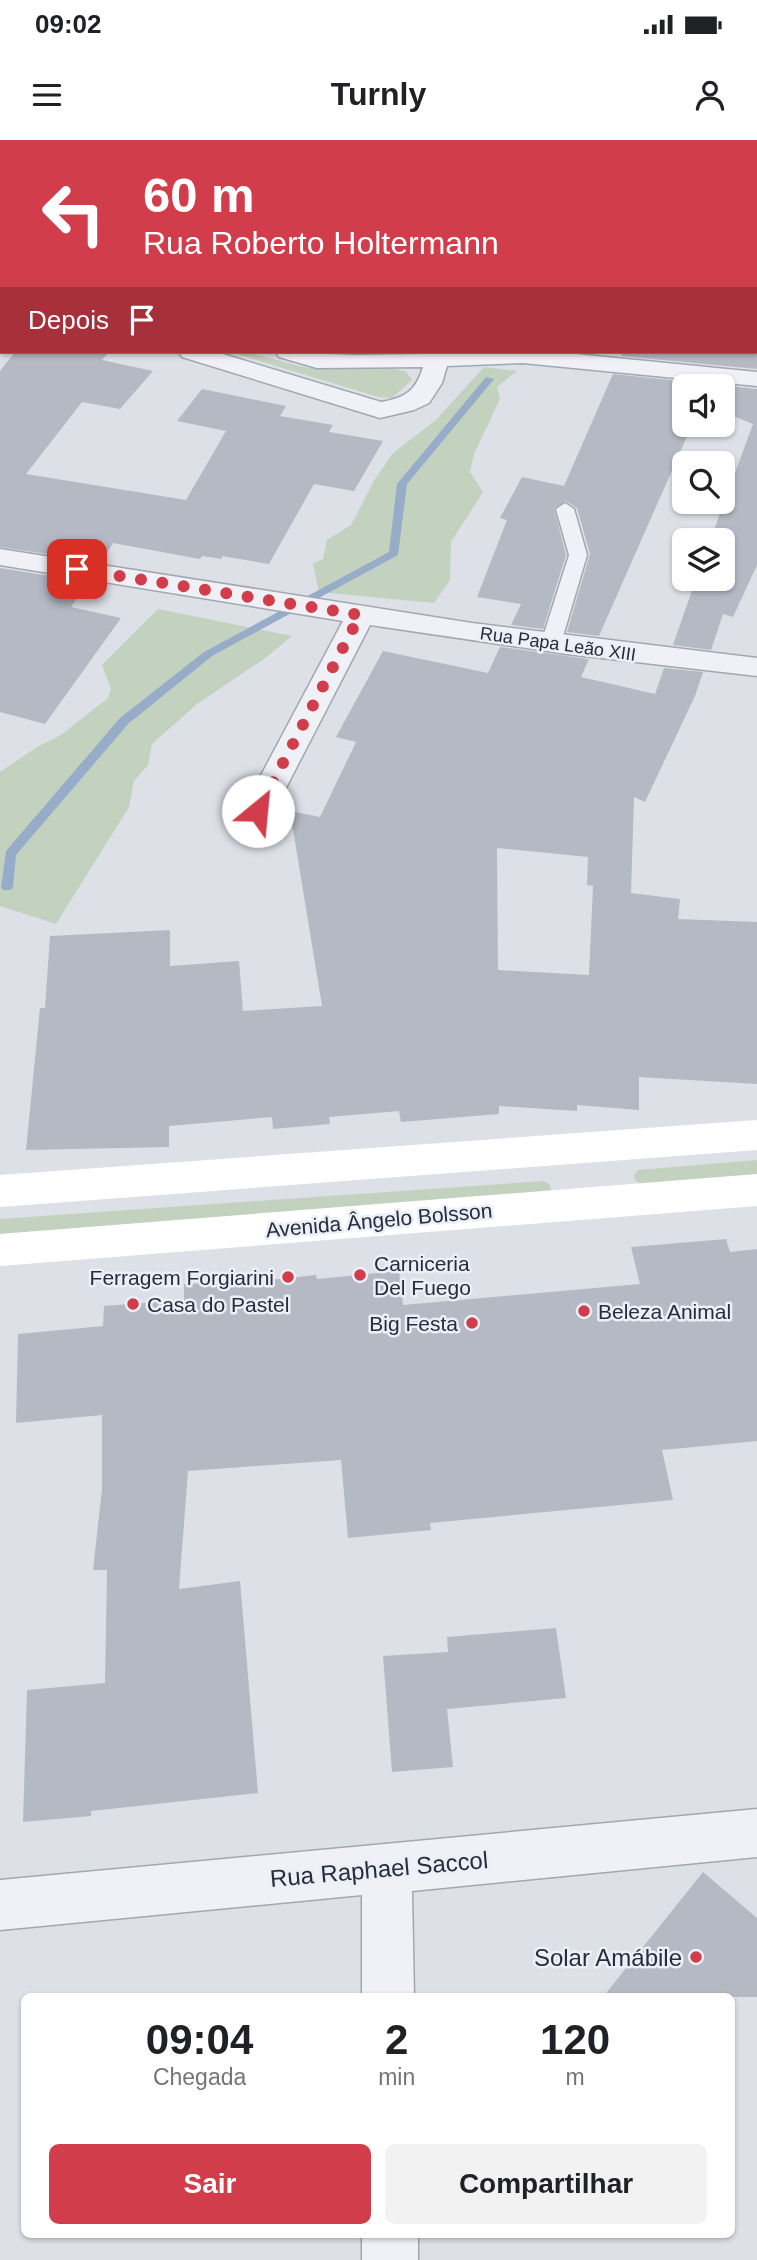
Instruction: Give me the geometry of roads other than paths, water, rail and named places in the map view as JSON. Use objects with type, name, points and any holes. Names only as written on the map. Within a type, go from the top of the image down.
[{"type":"main road","points":[[0,1191],[757,1135]]},
{"type":"main road","name":"Avenida Ângelo Bolsson","points":[[0,1250],[757,1190]]},
{"type":"street","points":[[198,354],[380,410],[408,406],[430,387],[437,359]]},
{"type":"street","points":[[294,354],[317,361],[523,356],[757,379]]},
{"type":"street","name":"Rua Papa Leão XIII","points":[[0,556],[360,615],[551,643],[757,667]]},
{"type":"street","points":[[258,811],[360,615]]},
{"type":"street","name":"Rua Raphael Saccol","points":[[0,1905],[757,1833]]},
{"type":"street","points":[[387,1868],[388,1993]]},
{"type":"street","points":[[390,2238],[390,2260]]},
{"type":"lane","points":[[551,643],[578,555],[565,509]]},
{"type":"waterway","points":[[7,887],[10,854],[124,721],[208,654],[394,553],[402,484],[489,379]]},
{"type":"place","name":"Carniceria Del Fuego","points":[[360,1275]]},
{"type":"place","name":"Ferragem Forgiarini","points":[[288,1277]]},
{"type":"place","name":"Casa do Pastel","points":[[133,1304]]},
{"type":"place","name":"Beleza Animal","points":[[584,1311]]},
{"type":"place","name":"Big Festa","points":[[472,1323]]},
{"type":"place","name":"Solar Amábile","points":[[696,1957]]}]
